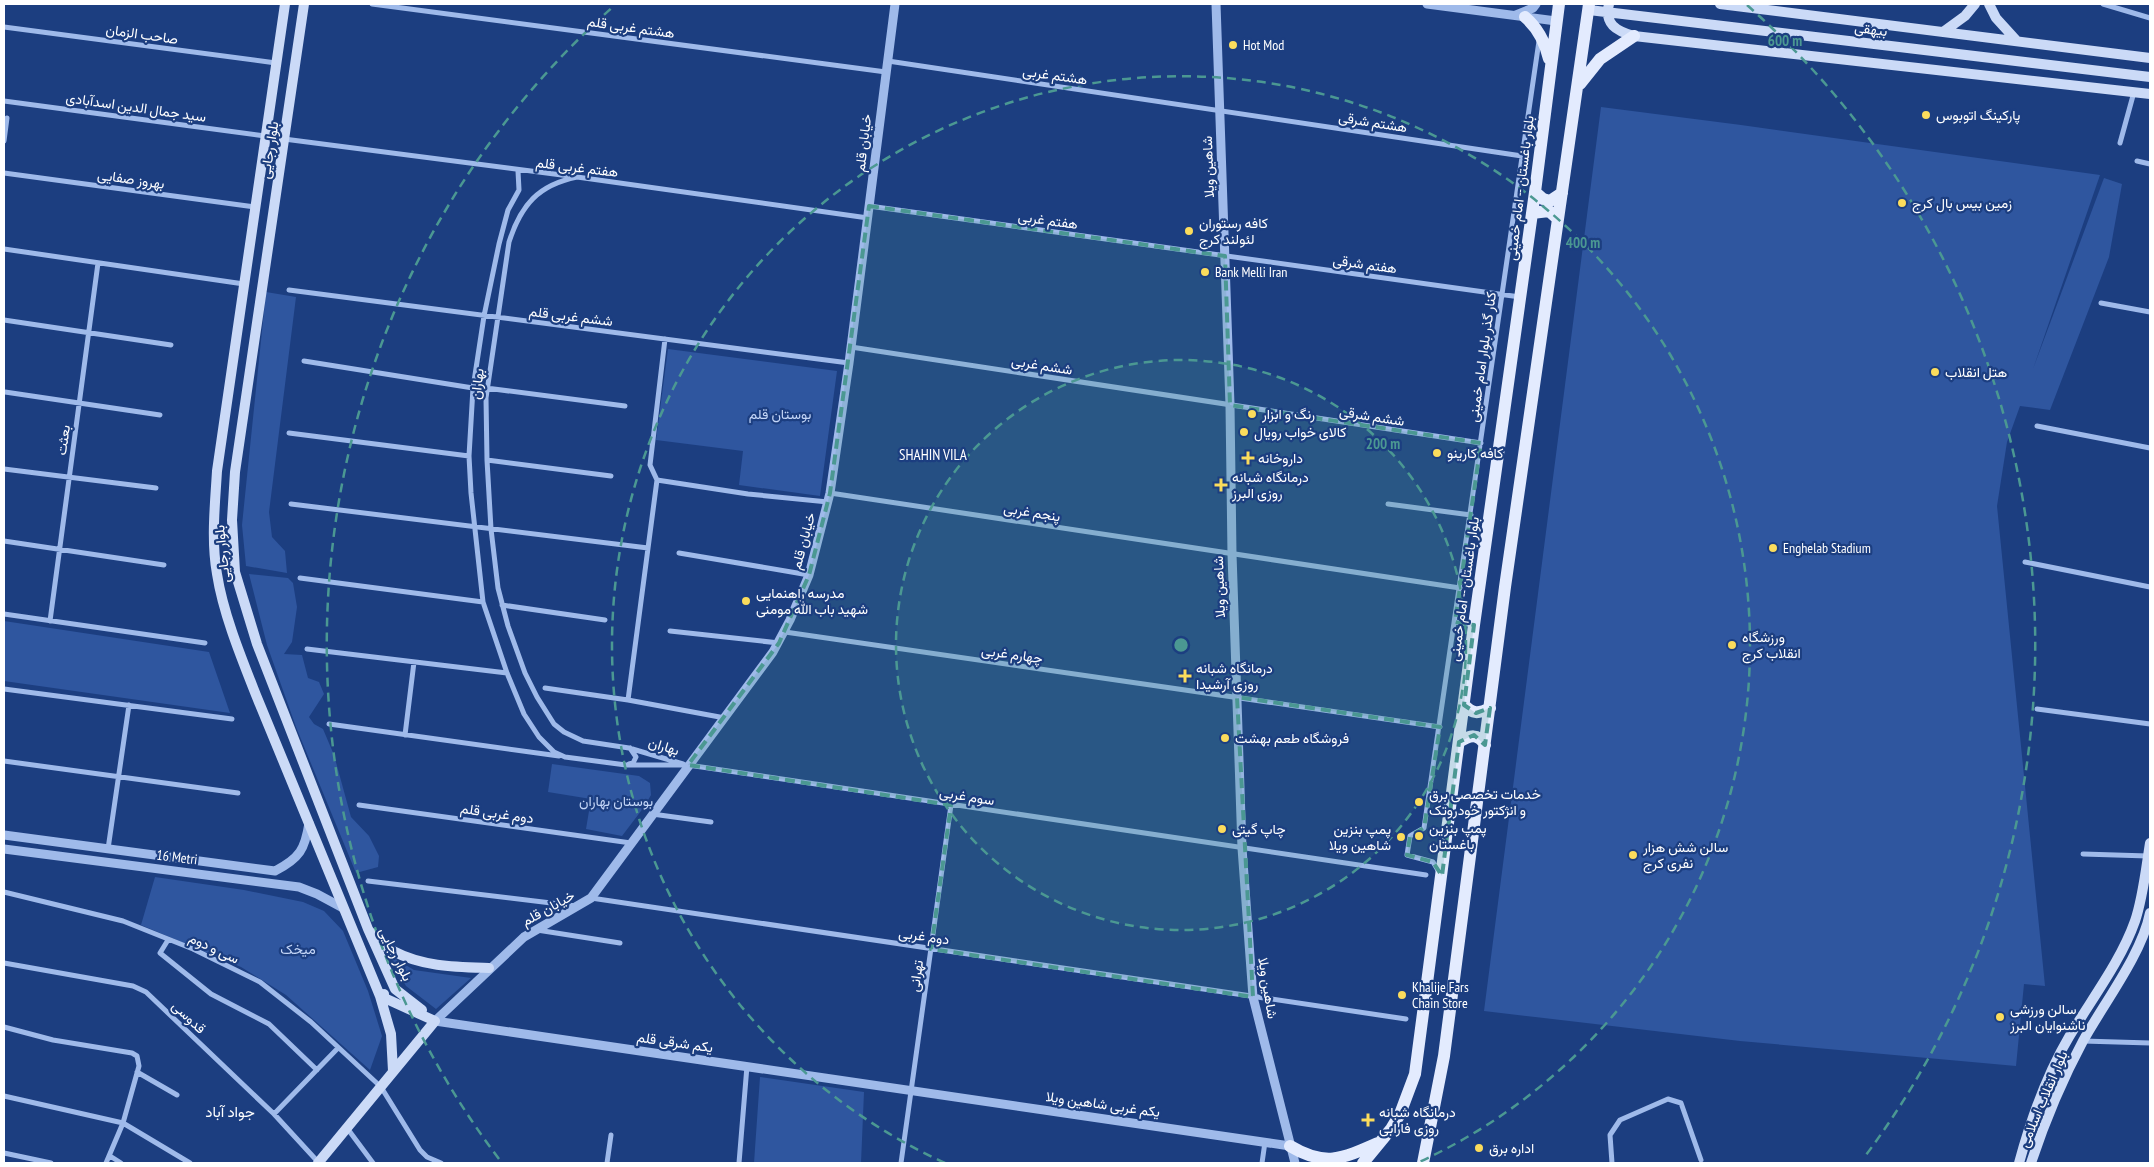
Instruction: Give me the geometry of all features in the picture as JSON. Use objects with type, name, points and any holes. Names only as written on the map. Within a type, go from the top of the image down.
[{"type":"main road","name":"بلوار رجایی","points":[[285,4],[216,471],[214,529],[217,575],[240,653],[380,996],[435,1021]]},
{"type":"main road","name":"بلوار رجایی","points":[[304,4],[234,472],[232,520],[235,572],[256,644],[368,930],[395,988],[435,1021]]},
{"type":"main road","name":"بلوار باغستان -- امام خمینی","points":[[1362,1163],[1400,1114],[1415,1074],[1474,625],[1536,192],[1558,4]]},
{"type":"main road","name":"بیهقی","points":[[1720,4],[2150,58]]},
{"type":"main road","points":[[1943,32],[1965,16],[1975,4]]},
{"type":"main road","points":[[1989,4],[1996,18],[2016,40]]},
{"type":"main road","points":[[1423,1163],[1444,1056],[1505,586],[1589,7]]},
{"type":"main road","name":"بیهقی","points":[[1589,7],[1608,7],[2150,77]]},
{"type":"main road","points":[[1608,7],[1613,27],[1621,33],[1634,36],[2150,94]]},
{"type":"main road","points":[[1519,16],[1540,35],[1547,51],[1550,71]]},
{"type":"main road","points":[[1578,86],[1600,59],[1634,36]]},
{"type":"main road","points":[[2132,75],[2136,56]]},
{"type":"main road","points":[[1536,192],[1543,199],[1550,201],[1562,193]]},
{"type":"main road","points":[[1532,213],[1549,211],[1558,219]]},
{"type":"main road","points":[[217,575],[235,572]]},
{"type":"main road","points":[[1464,705],[1471,712],[1476,713],[1490,708]]},
{"type":"main road","points":[[1459,742],[1468,736],[1474,736],[1481,738],[1485,745]]},
{"type":"main road","name":"بلوار انقلاب اسلامی","points":[[2019,1163],[2028,1130],[2048,1079],[2068,1039],[2130,933],[2136,919],[2150,843]]},
{"type":"main road","name":"بلوار انقلاب اسلامی","points":[[2031,1163],[2055,1098],[2083,1041],[2146,939],[2150,913]]},
{"type":"main road","points":[[368,930],[392,950],[418,962],[452,967],[489,968]]},
{"type":"main road","points":[[393,1071],[391,1034],[380,996],[395,988]]},
{"type":"main road","points":[[318,1163],[435,1021]]},
{"type":"main road","points":[[1290,1146],[1313,1160],[1328,1162],[1345,1158],[1380,1142]]},
{"type":"street","name":"هشتم غربی قلم","points":[[372,4],[886,72]]},
{"type":"street","name":"خیابان قلم","points":[[435,1021],[489,968],[534,930],[580,906],[591,898],[688,765],[725,718],[785,632],[809,575],[829,498],[849,363],[895,4]]},
{"type":"street","name":"شاهین ویلا","points":[[1216,4],[1230,405],[1232,554],[1242,848],[1253,997],[1295,1163]]},
{"type":"street","points":[[1427,4],[1556,21]]},
{"type":"street","points":[[1519,16],[1533,8],[1536,4]]},
{"type":"street","points":[[2103,4],[2150,18]]},
{"type":"street","name":"صاحب الزمان","points":[[4,27],[276,63]]},
{"type":"street","name":"کنار گذر بلوار امام خمینی","points":[[1442,876],[1433,862],[1407,855],[1410,836],[1424,828],[1429,798],[1540,35]]},
{"type":"street","name":"هشتم غربی","points":[[888,61],[1220,111]]},
{"type":"street","points":[[2120,143],[2134,92]]},
{"type":"street","name":"سید جمال الدین اسدآبادی","points":[[4,101],[265,136]]},
{"type":"street","name":"هشتم شرقی","points":[[1220,111],[1522,156]]},
{"type":"street","points":[[4,141],[7,118]]},
{"type":"street","name":"هفتم غربی قلم","points":[[284,139],[518,171],[577,177],[868,218]]},
{"type":"street","points":[[2137,161],[2150,164]]},
{"type":"street","name":"بهاران","points":[[518,171],[519,190],[504,221],[484,316],[473,388],[468,456],[483,602],[507,674],[524,714],[539,737],[554,752],[565,757],[626,765],[688,765]]},
{"type":"street","name":"بهروز صفایی","points":[[4,174],[255,207]]},
{"type":"street","name":"بهاران","points":[[577,177],[558,181],[545,187],[526,207],[515,224],[509,242],[486,388],[486,460],[491,529],[502,605],[525,673],[554,724],[572,737],[629,748],[688,765]]},
{"type":"street","name":"هفتم غربی","points":[[869,206],[1225,256]]},
{"type":"street","points":[[4,249],[244,284]]},
{"type":"street","name":"هفتم شرقی","points":[[1225,256],[1521,297]]},
{"type":"street","name":"بعثت","points":[[50,621],[98,263]]},
{"type":"street","name":"ششم غربی قلم","points":[[290,290],[849,363]]},
{"type":"street","points":[[2101,303],[2150,312]]},
{"type":"street","points":[[4,320],[171,345]]},
{"type":"street","points":[[628,700],[656,480],[650,466],[665,339]]},
{"type":"street","name":"ششم غربی","points":[[851,347],[1230,405]]},
{"type":"street","points":[[304,360],[473,388]]},
{"type":"street","points":[[486,388],[625,406]]},
{"type":"street","points":[[5,392],[160,415]]},
{"type":"street","name":"ششم شرقی","points":[[1230,405],[1481,444]]},
{"type":"street","points":[[2037,426],[2150,448]]},
{"type":"street","points":[[289,433],[468,456]]},
{"type":"street","points":[[486,460],[611,476]]},
{"type":"street","points":[[4,469],[156,488]]},
{"type":"street","name":"پنجم غربی","points":[[656,480],[748,494],[829,498],[1460,588]]},
{"type":"street","points":[[290,504],[648,548]]},
{"type":"street","points":[[1388,504],[1471,515]]},
{"type":"street","points":[[4,541],[164,565]]},
{"type":"street","points":[[679,553],[809,575]]},
{"type":"street","points":[[2025,562],[2150,587]]},
{"type":"street","points":[[300,578],[483,602]]},
{"type":"street","points":[[502,605],[605,620]]},
{"type":"street","points":[[4,614],[205,643]]},
{"type":"street","points":[[1455,622],[1474,625]]},
{"type":"street","points":[[670,631],[779,643]]},
{"type":"street","name":"چهارم غربی","points":[[785,632],[1440,727]]},
{"type":"street","points":[[307,649],[507,674]]},
{"type":"street","points":[[404,735],[414,662]]},
{"type":"street","points":[[545,688],[628,700],[725,718]]},
{"type":"street","points":[[4,689],[232,719]]},
{"type":"street","points":[[108,849],[129,705]]},
{"type":"street","points":[[2037,709],[2150,724]]},
{"type":"street","points":[[329,724],[565,757]]},
{"type":"street","points":[[626,765],[633,762],[636,757],[629,748]]},
{"type":"street","points":[[4,761],[238,793]]},
{"type":"street","name":"سوم غربی","points":[[688,765],[1426,875]]},
{"type":"street","name":"دوم غربی قلم","points":[[359,805],[631,843]]},
{"type":"street","name":"تهرانی","points":[[901,1163],[951,805]]},
{"type":"street","points":[[652,814],[711,822]]},
{"type":"street","name":"16 Metri","points":[[4,835],[275,871],[288,864],[299,854],[306,843],[309,822]]},
{"type":"street","name":"16 Metri","points":[[4,849],[299,888],[317,894],[343,908]]},
{"type":"street","points":[[2083,854],[2148,856]]},
{"type":"street","points":[[368,881],[580,906]]},
{"type":"street","points":[[4,899],[5,893]]},
{"type":"street","name":"سی و دوم","points":[[5,893],[123,921],[193,949],[260,982],[311,1022],[381,1087],[420,1150],[427,1157],[441,1163]]},
{"type":"street","name":"دوم غربی","points":[[591,898],[1253,997],[1406,1018]]},
{"type":"street","points":[[534,930],[620,944]]},
{"type":"street","points":[[168,940],[160,953],[211,994],[269,1024],[317,1070]]},
{"type":"street","name":"قدوسی","points":[[4,963],[141,988],[274,1114],[318,1163]]},
{"type":"street","name":"یکم شرقی قلم","points":[[435,1021],[911,1090]]},
{"type":"street","points":[[4,1027],[53,1040],[132,1053],[137,1056],[139,1063],[123,1123],[106,1163]]},
{"type":"street","points":[[2083,1041],[2150,1043]]},
{"type":"street","points":[[274,1114],[338,1048]]},
{"type":"street","points":[[740,1163],[747,1066]]},
{"type":"street","points":[[137,1072],[177,1095]]},
{"type":"street","name":"یکم غربی شاهین ویلا","points":[[911,1090],[1290,1146]]},
{"type":"street","points":[[4,1102],[4,1096],[123,1123],[190,1163]]},
{"type":"street","points":[[1612,1163],[1610,1135],[1620,1120],[1668,1099],[1680,1103],[1701,1160]]},
{"type":"street","points":[[347,1128],[373,1163]]},
{"type":"street","points":[[607,1163],[611,1135]]},
{"type":"street","points":[[1262,1163],[1265,1142]]},
{"type":"street","points":[[4,1153],[51,1163]]},
{"type":"street","points":[[110,1156],[121,1163]]},
{"type":"highlighted area","points":[[869,206],[1225,256],[1230,405],[1481,443],[1455,622],[1474,625],[1464,705],[1476,713],[1490,708],[1485,745],[1474,735],[1459,742],[1442,876],[1433,862],[1407,855],[1410,836],[1424,828],[1440,727],[1237,697],[1253,997],[931,949],[951,805],[688,765],[779,643],[809,575],[830,493]]},
{"type":"green space","name":"Enghelab Stadium","points":[[1601,107],[2100,175],[2033,369],[2104,178],[2122,184],[2109,257],[2050,410],[2020,406],[2007,442],[1997,506],[2045,986],[2024,984],[2016,1066],[1740,1041],[1484,1011]]},
{"type":"green space","points":[[266,292],[296,297],[269,512],[272,537],[285,551],[287,573],[246,566],[242,525]]},
{"type":"green space","name":"بوستان قلم","points":[[668,349],[837,371],[820,496],[739,485],[743,451],[656,440]]},
{"type":"green space","points":[[249,574],[288,578],[293,583],[297,607],[292,642],[284,654],[302,655],[308,678],[319,682],[324,694],[309,717],[314,724],[323,729],[334,755],[351,817],[369,836],[379,856],[378,867],[356,873],[296,727],[267,645]]},
{"type":"green space","points":[[4,621],[209,652],[230,713],[4,681]]},
{"type":"green space","name":"بوستان بهاران","points":[[552,764],[639,776],[650,783],[651,795],[622,836],[586,829],[591,799],[548,792]]},
{"type":"green space","name":"میخک","points":[[155,877],[244,890],[303,902],[324,911],[343,931],[368,991],[382,1036],[370,1070],[286,995],[241,967],[141,925]]},
{"type":"green space","points":[[389,955],[414,970],[471,978],[436,1009],[406,986]]},
{"type":"green space","points":[[760,1077],[864,1092],[861,1163],[754,1163]]},
{"type":"place","name":"Hot Mod","points":[[1233,45]]},
{"type":"place","name":"پارکینگ اتوبوس","points":[[1926,115]]},
{"type":"place","name":"زمین بیس بال کرج","points":[[1902,203]]},
{"type":"place","name":"کافه رستوران لئولند کرج","points":[[1189,231]]},
{"type":"place","name":"Bank Melli Iran","points":[[1205,272]]},
{"type":"place","name":"هتل انقلاب","points":[[1935,372]]},
{"type":"place","name":"رنگ و ابزار","points":[[1252,414]]},
{"type":"place","name":"کالای خواب رویال","points":[[1244,432]]},
{"type":"place","name":"کافه کارینو","points":[[1437,453]]},
{"type":"place","name":"داروخانه","points":[[1248,458]]},
{"type":"place","name":"درمانگاه شبانه روزی البرز","points":[[1221,485]]},
{"type":"place","name":"Enghelab Stadium","points":[[1773,548]]},
{"type":"place","name":"مدرسه راهنمایی شهید باب الله مومنی","points":[[746,601]]},
{"type":"place","name":"ورزشگاه انقلاب کرج","points":[[1732,645]]},
{"type":"place","name":"درمانگاه شبانه روزی آرشیدا","points":[[1185,676]]},
{"type":"place","name":"فروشگاه طعم بهشت","points":[[1225,738]]},
{"type":"place","name":"خدمات تخصصی برق و انژکتور خودروتک","points":[[1419,802]]},
{"type":"place","name":"چاپ گیتی","points":[[1222,829]]},
{"type":"place","name":"پمپ بنزین باغستان","points":[[1419,836]]},
{"type":"place","name":"پمپ بنزین شاهین ویلا","points":[[1401,837]]},
{"type":"place","name":"سالن شش هزار نفری کرج","points":[[1633,855]]},
{"type":"place","name":"Khalije Fars Chain Store","points":[[1402,995]]},
{"type":"place","name":"سالن ورزشی ناشنوایان البرز","points":[[2000,1017]]},
{"type":"place","name":"درمانگاه شبانه روزی فارابی","points":[[1368,1120]]},
{"type":"place","name":"اداره برق","points":[[1479,1148]]},
{"type":"district","name":"SHAHIN VILA","points":[[933,455]]},
{"type":"district","name":"جواد آباد","points":[[230,1112]]}]
